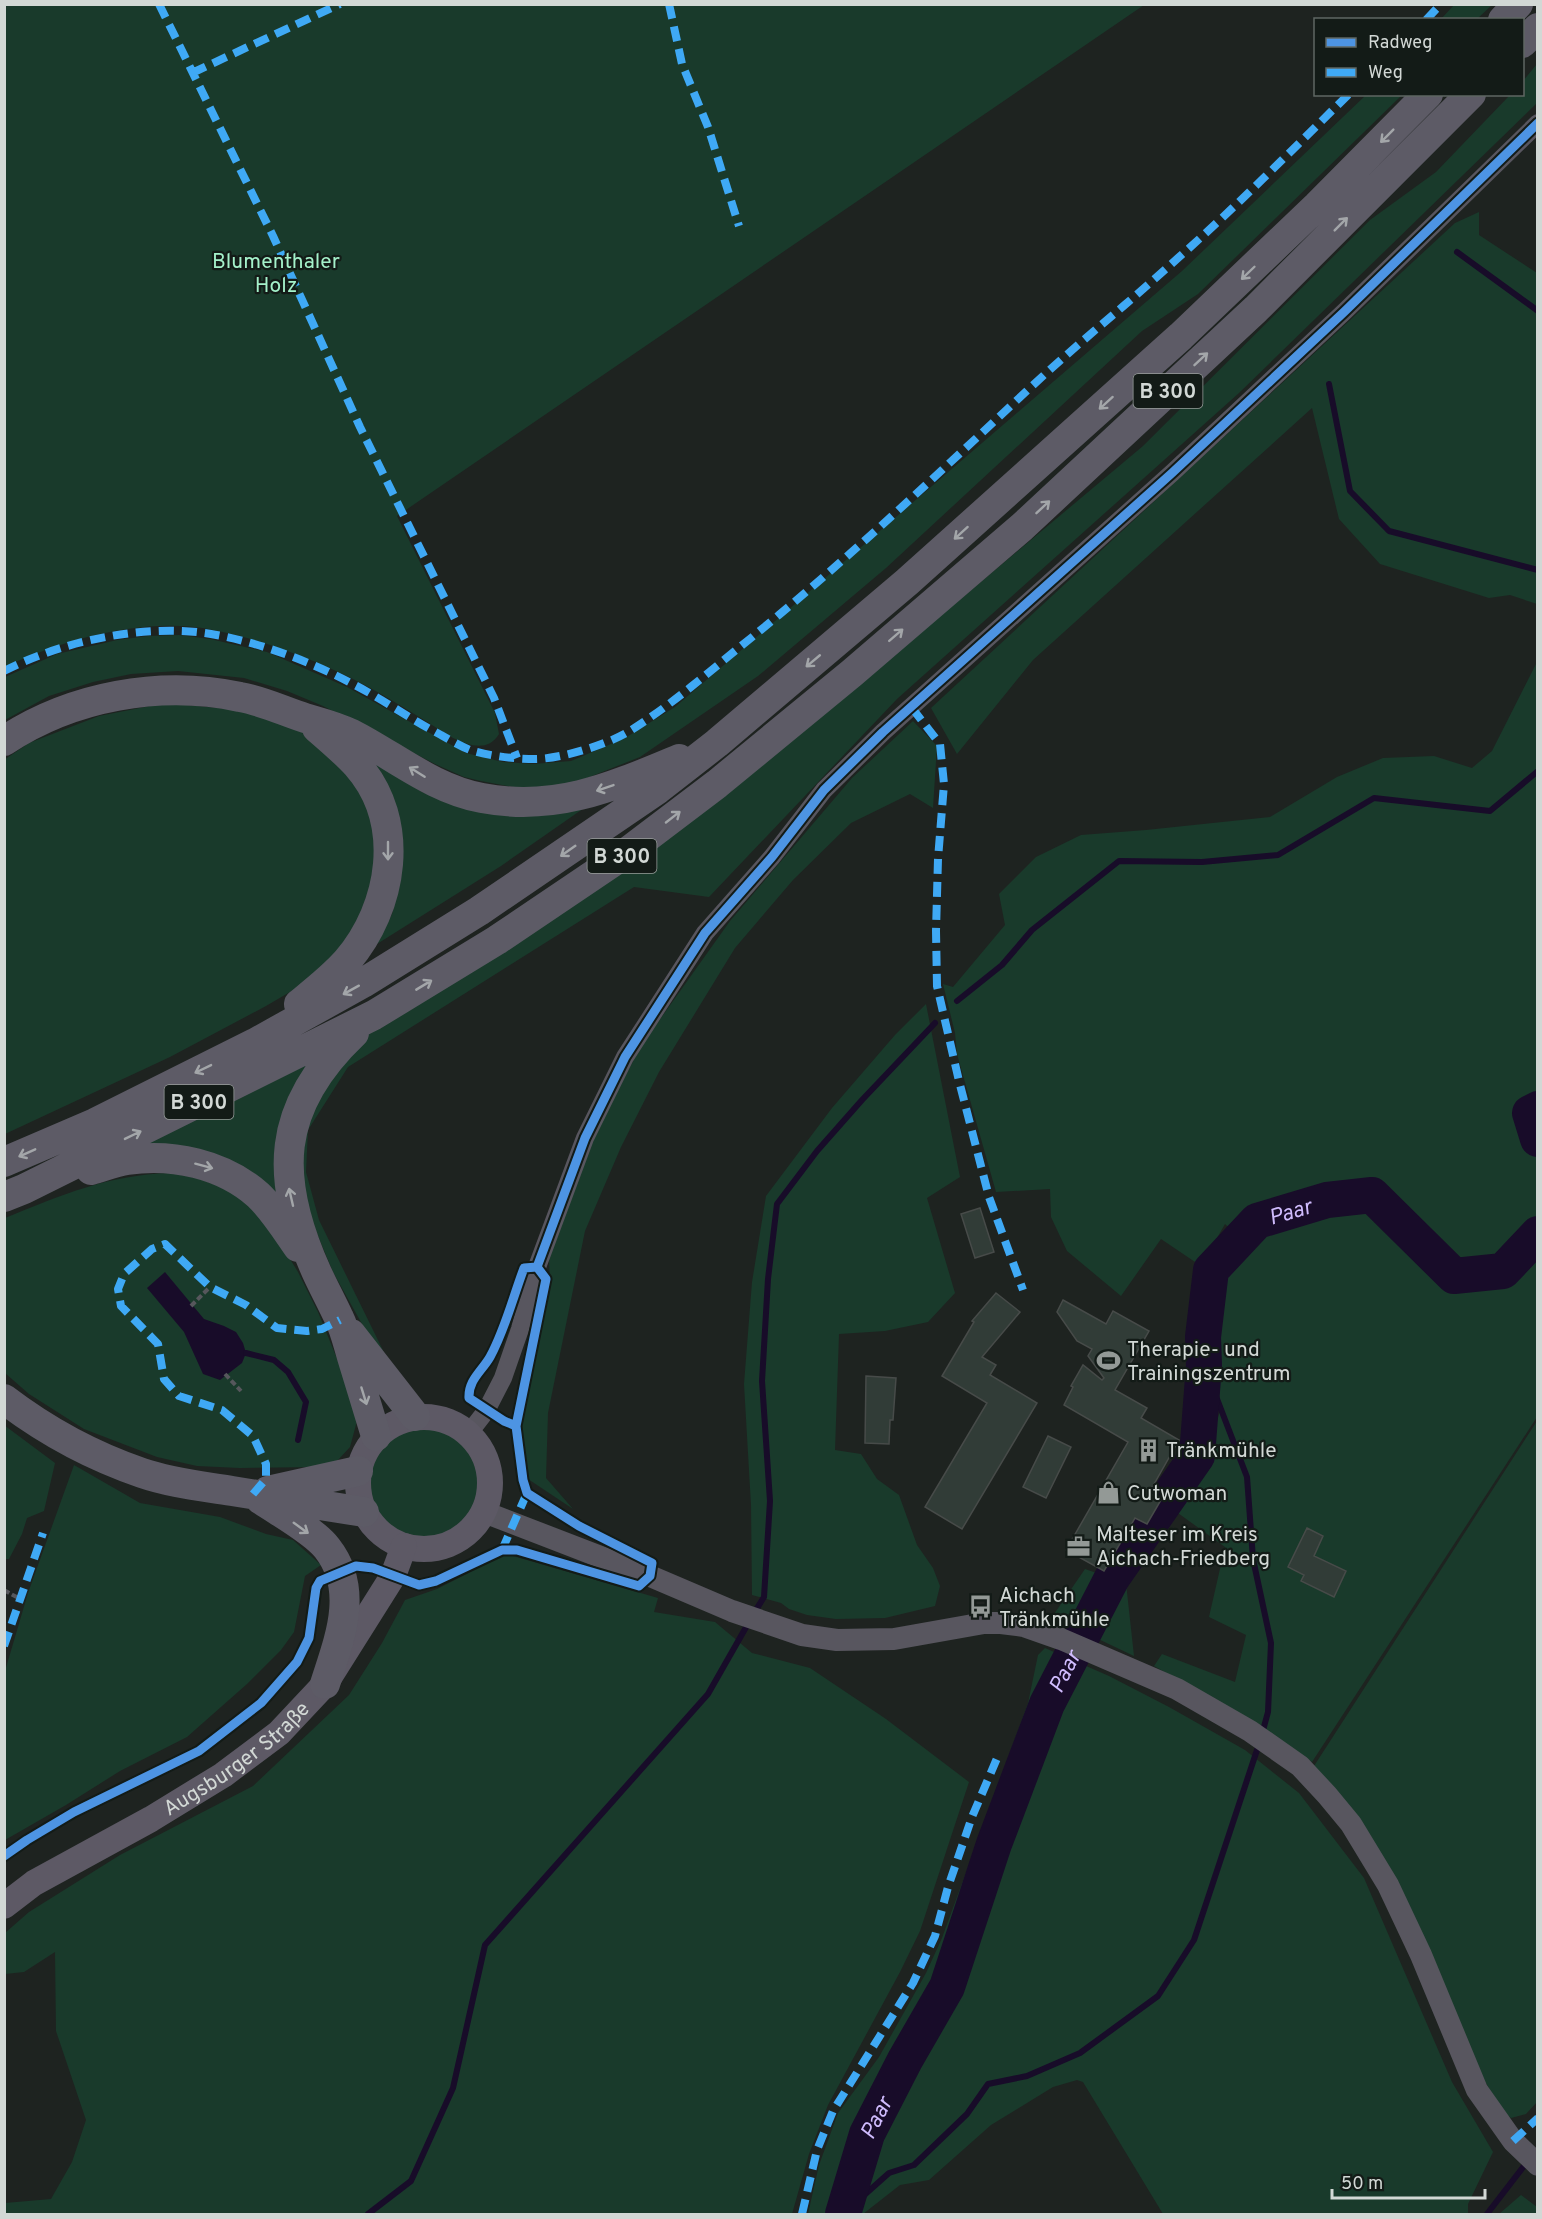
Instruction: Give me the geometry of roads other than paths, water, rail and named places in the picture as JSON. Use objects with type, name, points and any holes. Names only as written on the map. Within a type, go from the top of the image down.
[{"type":"highway","points":[[1505,18],[1518,4]]},
{"type":"highway","points":[[1524,41],[1538,28]]},
{"type":"highway","name":"B 300","points":[[4,1162],[95,1123],[255,1043],[363,983],[479,911],[658,789],[717,743],[907,582],[1181,336],[1317,206],[1426,96]]},
{"type":"highway","name":"B 300","points":[[14,1193],[374,1015],[498,940],[626,853],[717,784],[852,673],[1022,527],[1256,309],[1469,96]]},
{"type":"highway","points":[[4,741],[75,706],[137,693],[178,690],[239,696],[306,718],[333,724],[375,746],[428,780],[480,798],[520,802],[559,801],[591,793],[634,778],[717,743]]},
{"type":"highway","points":[[255,1043],[345,963],[373,923],[386,885],[389,844],[381,805],[358,766],[306,718]]},
{"type":"highway","points":[[374,1015],[332,1054],[303,1101],[294,1122],[287,1165],[288,1185],[298,1221],[316,1272],[340,1320],[376,1436]]},
{"type":"highway","points":[[14,1193],[125,1160],[150,1158],[201,1165],[230,1176],[260,1197],[316,1272]]},
{"type":"highway","points":[[340,1320],[415,1416]]},
{"type":"highway","points":[[4,1399],[71,1443],[143,1473],[191,1485],[364,1512]]},
{"type":"highway","points":[[253,1494],[358,1471]]},
{"type":"highway","points":[[253,1494],[326,1547],[340,1571],[346,1600],[343,1626],[325,1684]]},
{"type":"main road","points":[[415,1416],[433,1417],[451,1422],[469,1433],[483,1452],[490,1477],[489,1496],[484,1512],[470,1531],[449,1544],[424,1549],[404,1546],[388,1539],[373,1526],[364,1512],[357,1491],[358,1471],[364,1451],[376,1436],[393,1423],[415,1416]]},
{"type":"main road","name":"Augsburger Straße","points":[[4,1906],[34,1883],[151,1819],[223,1775],[279,1733],[325,1684],[393,1576],[404,1546]]},
{"type":"street","points":[[469,1433],[486,1411],[503,1378],[520,1329],[537,1267],[585,1138],[624,1057],[705,933],[772,857],[824,790],[875,741],[1181,465],[1344,312],[1538,123]]},
{"type":"street","points":[[484,1512],[650,1576],[732,1611],[802,1635],[837,1640],[894,1639],[984,1623],[1024,1626],[1061,1639],[1177,1689],[1250,1731],[1300,1766],[1351,1824],[1388,1885],[1421,1955],[1477,2090],[1513,2141],[1538,2165]]},
{"type":"waterway","points":[[1457,252],[1538,311]]},
{"type":"waterway","points":[[1329,384],[1350,491],[1389,531],[1538,570]]},
{"type":"waterway","points":[[957,1001],[1002,965],[1032,930],[1119,861],[1202,862],[1278,855],[1374,798],[1490,811],[1538,771]]},
{"type":"waterway","points":[[754,1613],[764,1597],[770,1501],[762,1381],[768,1279],[777,1204],[817,1151],[935,1023]]},
{"type":"waterway","name":"Paar","points":[[1538,1109],[1530,1113],[1538,1139]]},
{"type":"waterway","name":"Paar","points":[[843,2214],[867,2134],[905,2060],[947,1987],[994,1844],[1047,1704],[1112,1578],[1197,1456],[1204,1365],[1203,1337],[1211,1270],[1257,1221],[1327,1200],[1372,1195],[1454,1276],[1503,1271],[1538,1234]]},
{"type":"waterway","points":[[246,1353],[274,1360],[288,1372],[306,1402],[298,1440]]},
{"type":"waterway","points":[[1204,1365],[1247,1477],[1253,1559],[1271,1643],[1268,1712],[1262,1734]]},
{"type":"waterway","points":[[368,2214],[411,2181],[453,2088],[485,1945],[708,1694],[749,1622]]},
{"type":"waterway","points":[[843,2214],[889,2173],[914,2165],[967,2114],[988,2084],[1027,2076],[1080,2053],[1158,1996],[1194,1940],[1259,1744]]},
{"type":"waterway","points":[[1487,2214],[1527,2162]]},
{"type":"place","name":"Therapie- und Trainingszentrum","points":[[1109,1361]]},
{"type":"place","name":"Tränkmühle","points":[[1148,1450]]},
{"type":"place","name":"Cutwoman","points":[[1109,1493]]},
{"type":"place","name":"Malteser im Kreis Aichach-Friedberg","points":[[1078,1546]]},
{"type":"place","name":"Aichach Tränkmühle","points":[[981,1607]]},
{"type":"park label","name":"Blumenthaler Holz","points":[[276,273]]}]
